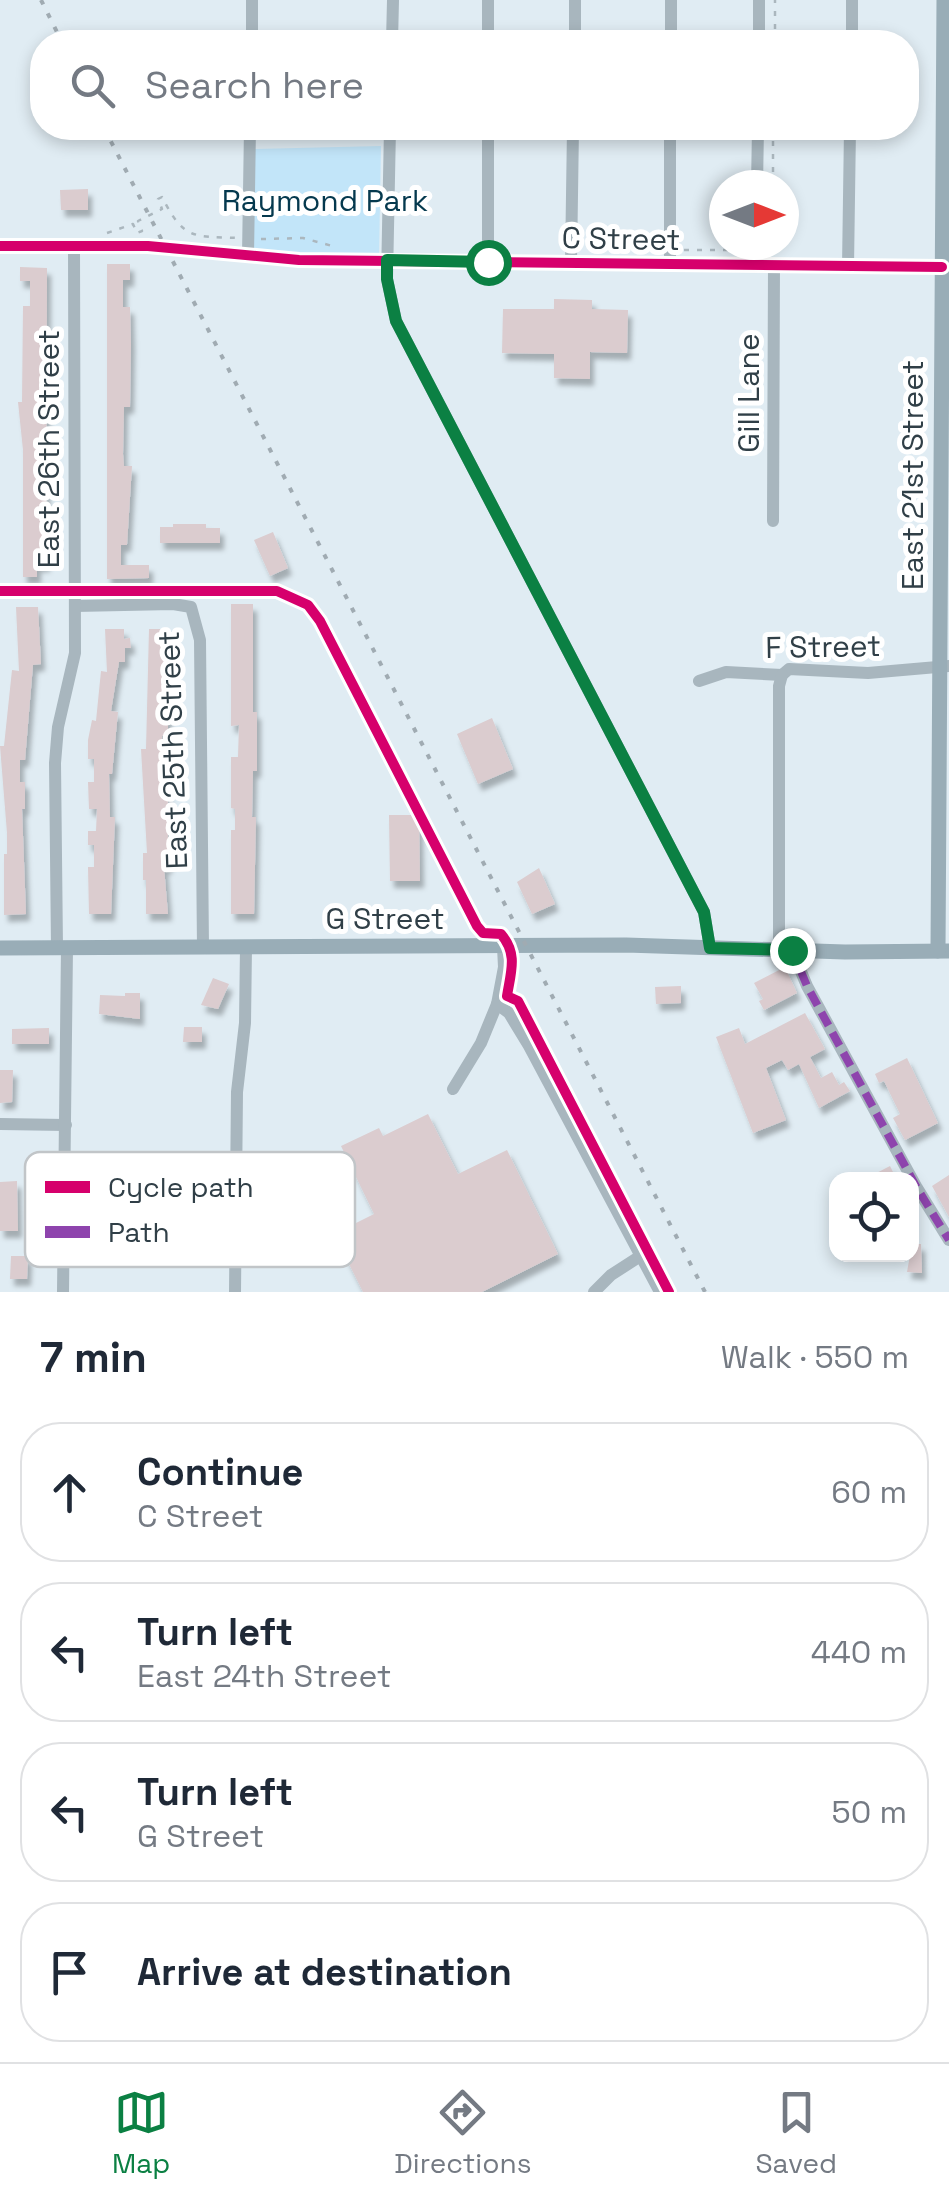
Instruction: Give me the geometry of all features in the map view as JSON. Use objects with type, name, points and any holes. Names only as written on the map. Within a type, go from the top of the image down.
[{"type":"main road","name":"East 21st Street","points":[[943,951],[944,0]]},
{"type":"main road","name":"G Street","points":[[0,948],[943,951]]},
{"type":"street","points":[[252,0],[252,30]]},
{"type":"street","points":[[392,30],[393,0]]},
{"type":"street","points":[[488,0],[488,30]]},
{"type":"street","points":[[575,0],[575,30]]},
{"type":"street","points":[[670,30],[671,0]]},
{"type":"street","points":[[759,0],[759,30]]},
{"type":"street","points":[[852,0],[852,30]]},
{"type":"street","points":[[248,255],[250,140]]},
{"type":"street","points":[[390,140],[388,289],[396,321],[704,912],[710,948]]},
{"type":"street","points":[[488,140],[488,262]]},
{"type":"street","points":[[571,263],[573,140]]},
{"type":"street","points":[[670,140],[670,257]]},
{"type":"street","points":[[758,140],[758,170]]},
{"type":"street","points":[[848,266],[850,140]]},
{"type":"street","name":"C Street","points":[[0,246],[148,246],[299,260],[571,263],[670,257],[774,266],[942,267]]},
{"type":"street","name":"East 26th Street","points":[[66,1152],[55,763],[58,727],[75,653],[74,247]]},
{"type":"street","points":[[757,260],[757,265]]},
{"type":"street","name":"Gill Lane","points":[[773,521],[774,266]]},
{"type":"street","name":"East 25th Street","points":[[74,606],[190,607],[200,640],[204,948]]},
{"type":"street","name":"F Street","points":[[699,680],[726,672],[782,675],[789,669],[868,673],[944,666]]},
{"type":"street","points":[[782,675],[778,686],[786,950],[949,1240]]},
{"type":"street","points":[[236,1152],[246,947]]},
{"type":"street","points":[[452,1089],[481,1043],[497,1004],[504,967],[503,947]]},
{"type":"street","points":[[497,1004],[509,1014],[529,1046],[660,1292]]},
{"type":"street","points":[[0,1124],[66,1125]]},
{"type":"street","points":[[594,1292],[612,1274],[642,1256]]},
{"type":"street","name":"East 26th Street","points":[[63,1267],[63,1292]]},
{"type":"street","points":[[235,1267],[235,1292]]},
{"type":"path","points":[[775,0],[775,30]]},
{"type":"path","points":[[773,170],[774,140]]},
{"type":"path","points":[[94,233],[110,233],[133,224],[137,233],[142,230],[138,221],[162,208],[158,199],[162,197],[175,222],[188,234],[303,238],[344,249]]},
{"type":"path","points":[[612,250],[670,257],[709,253]]},
{"type":"green space","name":"Raymond Park","points":[[381,146],[379,258],[251,251],[253,149]]},
{"type":"building","points":[[88,189],[88,210],[61,210],[60,190]]},
{"type":"building","points":[[107,264],[130,264],[130,280],[123,280],[123,307],[130,307],[131,344],[130,407],[124,407],[123,454],[124,466],[132,466],[127,545],[121,545],[121,565],[149,565],[149,578],[107,579]]},
{"type":"building","points":[[20,267],[47,268],[46,565],[37,565],[37,577],[23,577],[23,450],[18,402],[22,402],[23,306],[30,306],[30,281],[20,281]]},
{"type":"building","points":[[554,299],[592,300],[592,309],[628,310],[627,353],[590,352],[590,379],[554,378],[554,354],[502,353],[503,309],[554,309]]},
{"type":"building","points":[[173,524],[220,528],[220,543],[160,543],[160,527]]},
{"type":"building","points":[[273,532],[288,568],[270,576],[254,540]]},
{"type":"building","points":[[231,604],[253,604],[253,712],[257,712],[252,817],[256,817],[254,914],[231,914],[231,830],[235,830],[235,809],[231,808],[231,757],[238,757],[239,725],[231,726]]},
{"type":"building","points":[[16,607],[38,607],[41,664],[33,665],[25,760],[20,760],[20,782],[25,782],[22,809],[26,914],[4,915],[7,833],[0,746],[4,746],[12,670],[19,671]]},
{"type":"building","points":[[105,629],[124,629],[124,639],[130,638],[131,648],[125,648],[125,662],[119,662],[111,711],[118,712],[109,774],[110,817],[115,817],[111,914],[89,914],[88,867],[94,867],[94,845],[88,845],[88,831],[96,831],[97,809],[89,809],[88,782],[94,782],[94,759],[88,759],[88,740],[92,720],[96,721],[101,671],[107,672]]},
{"type":"building","points":[[149,629],[167,629],[168,736],[162,736],[162,757],[168,757],[168,771],[162,771],[162,793],[168,793],[168,867],[164,867],[168,914],[146,914],[143,880],[143,853],[147,853],[141,749],[146,749]]},
{"type":"building","points":[[492,718],[513,769],[478,784],[457,734]]},
{"type":"building","points":[[389,815],[419,815],[420,881],[390,881]]},
{"type":"building","points":[[539,868],[555,904],[532,914],[517,882]]},
{"type":"building","points":[[785,967],[797,993],[764,1010],[754,983]]},
{"type":"building","points":[[213,978],[229,984],[218,1009],[201,1005]]},
{"type":"building","points":[[681,986],[681,1003],[656,1004],[655,987]]},
{"type":"building","points":[[140,993],[140,1019],[99,1014],[100,995]]},
{"type":"building","points":[[805,1013],[825,1049],[810,1057],[821,1078],[832,1072],[839,1085],[844,1082],[850,1091],[819,1108],[799,1064],[788,1070],[782,1060],[766,1068],[786,1120],[753,1133],[716,1037],[739,1028],[745,1044]]},
{"type":"building","points":[[184,1027],[202,1027],[202,1042],[183,1042]]},
{"type":"building","points":[[49,1028],[49,1044],[12,1044],[12,1029]]},
{"type":"building","points":[[907,1058],[938,1123],[905,1140],[893,1118],[900,1114],[884,1081],[879,1083],[875,1074]]},
{"type":"building","points":[[0,1070],[13,1070],[12,1102],[0,1103]]},
{"type":"building","points":[[428,1114],[458,1174],[507,1150],[558,1254],[482,1292],[363,1292],[350,1267],[355,1267],[355,1224],[374,1214],[355,1175],[355,1152],[344,1152],[341,1146],[379,1128],[383,1136]]},
{"type":"building","points":[[949,1175],[949,1217],[932,1186]]},
{"type":"building","points":[[17,1181],[18,1231],[0,1231],[0,1182]]},
{"type":"building","points":[[921,1244],[922,1273],[907,1272],[909,1262],[919,1262]]},
{"type":"building","points":[[11,1256],[25,1256],[27,1279],[10,1279]]},
{"type":"railway","points":[[41,0],[56,30]]},
{"type":"railway","points":[[110,140],[705,1292]]},
{"type":"marked path","points":[[792,950],[807,986],[949,1240]]},
{"type":"cycle path","points":[[0,246],[148,246],[299,260],[942,267]]},
{"type":"cycle path","points":[[0,591],[277,591],[308,605],[320,621],[477,926],[483,933],[501,934],[506,941],[512,963],[507,996],[518,1001],[669,1292]]},
{"type":"route","points":[[488,262],[387,260],[396,321],[704,912],[710,948],[792,950]]}]
